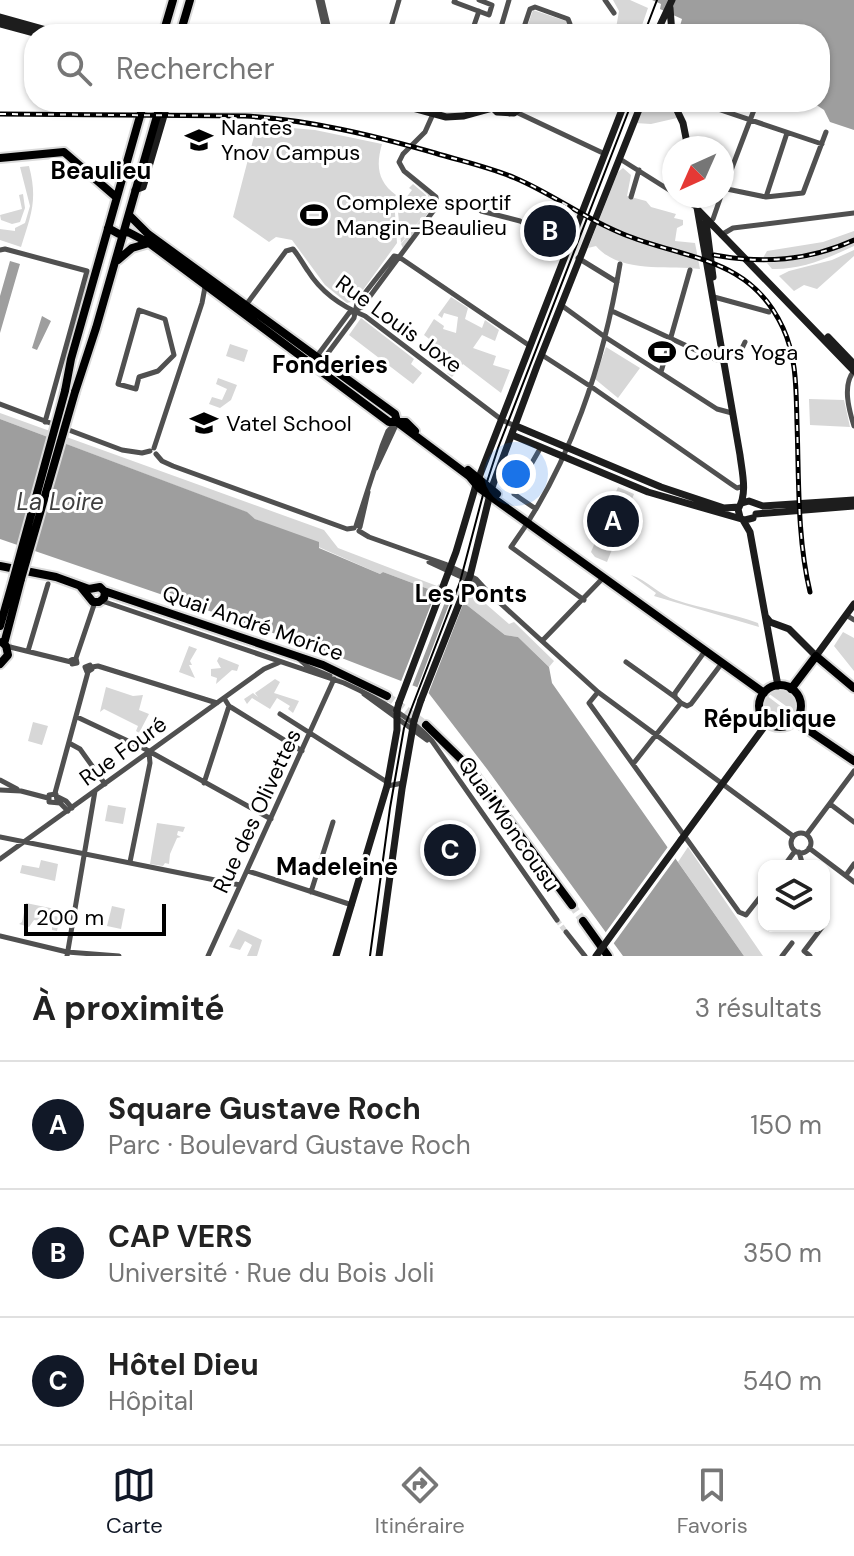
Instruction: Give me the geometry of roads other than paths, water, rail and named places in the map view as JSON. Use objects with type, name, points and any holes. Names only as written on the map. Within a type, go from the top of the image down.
[{"type":"main road","points":[[166,24],[173,0]]},
{"type":"main road","points":[[183,24],[190,0]]},
{"type":"main road","points":[[668,24],[671,3]]},
{"type":"main road","points":[[0,17],[25,24]]},
{"type":"main road","points":[[0,24],[24,30]]},
{"type":"main road","points":[[70,391],[71,359],[91,273],[108,228],[141,112]]},
{"type":"main road","points":[[0,626],[70,391],[115,264],[158,112]]},
{"type":"main road","points":[[0,160],[64,152],[117,194],[134,194],[143,187],[165,112]]},
{"type":"main road","points":[[426,112],[464,116],[482,112]]},
{"type":"main road","points":[[336,956],[387,784],[398,711],[478,482],[621,112]]},
{"type":"main road","points":[[379,956],[408,747],[467,581],[490,492],[560,304],[638,112]]},
{"type":"main road","points":[[677,112],[684,136]]},
{"type":"main road","points":[[697,208],[854,371]]},
{"type":"main road","points":[[697,208],[744,486],[746,504],[742,518],[750,532],[778,686]]},
{"type":"main road","points":[[129,215],[148,234],[315,368],[389,422],[397,422],[762,696]]},
{"type":"main road","points":[[710,219],[709,248],[714,297]]},
{"type":"main road","points":[[108,228],[115,233],[128,232],[149,243],[214,294],[243,308],[320,358],[395,414],[397,422]]},
{"type":"main road","points":[[709,248],[723,234]]},
{"type":"main road","points":[[115,264],[128,250],[149,243]]},
{"type":"main road","points":[[825,341],[854,364]]},
{"type":"main road","points":[[516,426],[564,452],[664,497],[742,518],[854,506]]},
{"type":"main road","points":[[512,435],[564,452]]},
{"type":"main road","points":[[608,471],[730,508],[746,504],[854,500]]},
{"type":"main road","points":[[746,504],[755,516]]},
{"type":"main road","points":[[750,532],[755,516]]},
{"type":"main road","points":[[0,570],[17,575]]},
{"type":"main road","points":[[0,664],[17,575]]},
{"type":"main road","name":"Quai André Morice","points":[[17,575],[64,579],[96,596],[296,656],[337,671],[387,696]]},
{"type":"main road","points":[[791,689],[850,617],[854,604]]},
{"type":"main road","points":[[765,616],[770,622],[789,629],[854,688]]},
{"type":"main road","points":[[778,686],[791,689],[800,703],[800,712],[795,721],[783,727],[767,723],[760,709],[762,696],[778,686]]},
{"type":"main road","points":[[795,721],[854,761]]},
{"type":"main road","points":[[596,956],[767,723]]},
{"type":"main road","points":[[417,727],[470,768],[572,905]]},
{"type":"main road","points":[[583,921],[608,956]]},
{"type":"street","points":[[320,0],[326,24]]},
{"type":"street","points":[[392,24],[399,0]]},
{"type":"street","points":[[455,0],[489,15],[492,5],[479,0]]},
{"type":"street","points":[[502,24],[509,0]]},
{"type":"street","points":[[605,0],[614,13]]},
{"type":"street","points":[[525,24],[530,9],[535,7],[568,19],[570,24]]},
{"type":"street","points":[[474,24],[479,11]]},
{"type":"street","points":[[521,112],[605,154]]},
{"type":"street","points":[[725,112],[822,144]]},
{"type":"street","points":[[734,162],[753,112]]},
{"type":"street","points":[[399,257],[437,206],[436,197],[404,171],[399,162],[425,132],[433,114]]},
{"type":"street","points":[[734,193],[766,197],[797,195],[806,191],[826,132]]},
{"type":"street","points":[[766,197],[787,133]]},
{"type":"street","points":[[620,159],[662,185]]},
{"type":"street","points":[[631,197],[639,170]]},
{"type":"street","points":[[710,219],[715,208]]},
{"type":"street","points":[[481,211],[520,221],[568,251]]},
{"type":"street","points":[[723,234],[740,227],[854,213]]},
{"type":"street","name":"Rue Louis Joxe","points":[[243,308],[286,251],[293,249],[321,287],[365,316],[500,424]]},
{"type":"street","points":[[0,250],[91,273],[45,422]]},
{"type":"street","points":[[315,368],[355,312],[357,303],[394,256],[530,346]]},
{"type":"street","points":[[578,258],[617,282]]},
{"type":"street","points":[[584,600],[511,547],[536,509],[564,452],[605,337],[620,264]]},
{"type":"street","points":[[661,372],[690,270]]},
{"type":"street","points":[[153,451],[205,287]]},
{"type":"street","points":[[202,303],[214,294]]},
{"type":"street","points":[[714,297],[769,312]]},
{"type":"street","points":[[560,304],[605,337],[717,409],[732,413]]},
{"type":"street","points":[[139,310],[165,319],[174,355],[158,371],[139,377],[136,389],[118,384],[139,310]]},
{"type":"street","points":[[612,311],[717,360],[723,360]]},
{"type":"street","points":[[722,349],[738,357],[745,342]]},
{"type":"street","points":[[174,355],[184,357]]},
{"type":"street","points":[[541,355],[737,488],[744,486]]},
{"type":"street","points":[[854,371],[849,376],[848,391],[854,426]]},
{"type":"street","points":[[0,404],[122,450],[153,451]]},
{"type":"street","points":[[357,528],[364,496],[388,431],[397,422]]},
{"type":"street","points":[[500,424],[516,426]]},
{"type":"street","points":[[500,424],[512,435]]},
{"type":"street","points":[[536,509],[514,494],[542,446]]},
{"type":"street","points":[[153,451],[162,461],[180,469],[347,529],[357,528]]},
{"type":"street","points":[[357,528],[364,535],[422,557],[448,573],[483,587],[598,692],[793,836]]},
{"type":"street","points":[[542,641],[604,577]]},
{"type":"street","points":[[26,650],[48,584]]},
{"type":"street","points":[[75,661],[96,596],[266,658],[334,679],[398,711],[417,727]]},
{"type":"street","points":[[4,646],[75,661],[88,668],[98,666],[217,703]]},
{"type":"street","points":[[675,697],[705,651]]},
{"type":"street","points":[[296,656],[308,667],[334,679]]},
{"type":"street","points":[[264,669],[266,658]]},
{"type":"street","name":"Rue Fouré","points":[[0,859],[264,669],[279,662]]},
{"type":"street","points":[[626,662],[687,706],[722,663]]},
{"type":"street","points":[[56,797],[88,668]]},
{"type":"street","name":"Rue des Olivettes","points":[[208,956],[334,679]]},
{"type":"street","points":[[598,692],[589,703],[739,913],[746,915],[758,900]]},
{"type":"street","points":[[224,698],[229,706],[302,751]]},
{"type":"street","points":[[633,764],[681,703]]},
{"type":"street","points":[[207,784],[229,706]]},
{"type":"street","points":[[280,714],[387,784],[403,783]]},
{"type":"street","points":[[77,717],[271,819]]},
{"type":"street","name":"Quai Moncousu","points":[[417,727],[434,746]]},
{"type":"street","name":"Quai Moncousu","points":[[417,727],[434,746],[557,920]]},
{"type":"street","points":[[408,747],[424,737]]},
{"type":"street","points":[[69,743],[80,749],[105,784]]},
{"type":"street","points":[[130,862],[150,763],[149,753]]},
{"type":"street","points":[[807,834],[854,771]]},
{"type":"street","points":[[0,780],[21,791]]},
{"type":"street","points":[[0,790],[21,791],[48,798],[50,794],[70,809]]},
{"type":"street","points":[[67,954],[95,791]]},
{"type":"street","points":[[830,804],[854,822]]},
{"type":"street","points":[[311,892],[333,822]]},
{"type":"street","points":[[800,860],[791,845],[793,836],[800,832],[807,834],[811,840],[809,848]]},
{"type":"street","points":[[0,837],[240,885]]},
{"type":"street","points":[[790,860],[797,852],[809,848]]},
{"type":"street","points":[[809,848],[854,882]]},
{"type":"street","points":[[846,875],[854,864]]},
{"type":"street","points":[[248,871],[352,905]]},
{"type":"street","points":[[566,932],[585,956]]},
{"type":"street","points":[[810,956],[804,951],[818,932]]},
{"type":"street","points":[[0,936],[67,954],[119,956]]},
{"type":"street","points":[[782,956],[792,943]]},
{"type":"water","points":[[652,0],[854,0],[854,130],[830,122],[825,112],[830,112],[830,24],[681,24],[682,19],[660,9],[661,4]]},
{"type":"water","points":[[10,261],[20,264],[0,333],[0,296]]},
{"type":"water","points":[[42,316],[51,321],[37,350],[32,348]]},
{"type":"water","name":"La Loire","points":[[0,419],[247,512],[255,519],[319,542],[319,548],[380,574],[383,572],[463,602],[505,635],[518,637],[549,667],[552,683],[744,956],[623,956],[427,691],[308,645],[0,539]]},
{"type":"tunnel","points":[[387,696],[426,725]]},
{"type":"tunnel","points":[[572,905],[583,921]]},
{"type":"tunnel","points":[[557,920],[566,932]]},
{"type":"tram line","points":[[648,24],[657,0]]},
{"type":"tram line","points":[[370,956],[404,728],[460,582],[498,448],[628,112]]},
{"type":"railway","points":[[0,114],[245,116],[341,129],[505,174],[543,191],[609,228],[734,273],[769,304],[783,328],[791,351],[796,387],[801,529],[810,592]]},
{"type":"railway","points":[[714,255],[785,259],[820,252],[854,240]]},
{"type":"place","name":"Nantes Ynov Campus","points":[[199,140]]},
{"type":"place","name":"Complexe sportif Mangin-Beaulieu","points":[[314,215]]},
{"type":"place","name":"CAP VERS","points":[[550,231]]},
{"type":"place","name":"Cours Yoga","points":[[662,352]]},
{"type":"place","name":"Vatel School","points":[[204,423]]},
{"type":"place","name":"Square Gustave Roch","points":[[613,521]]},
{"type":"place","name":"Hôtel Dieu","points":[[450,850]]},
{"type":"district","name":"Beaulieu","points":[[101,170]]},
{"type":"district","name":"Fonderies","points":[[330,364]]},
{"type":"district","name":"Les Ponts","points":[[471,593]]},
{"type":"district","name":"République","points":[[770,718]]},
{"type":"district","name":"Madeleine","points":[[337,866]]}]
